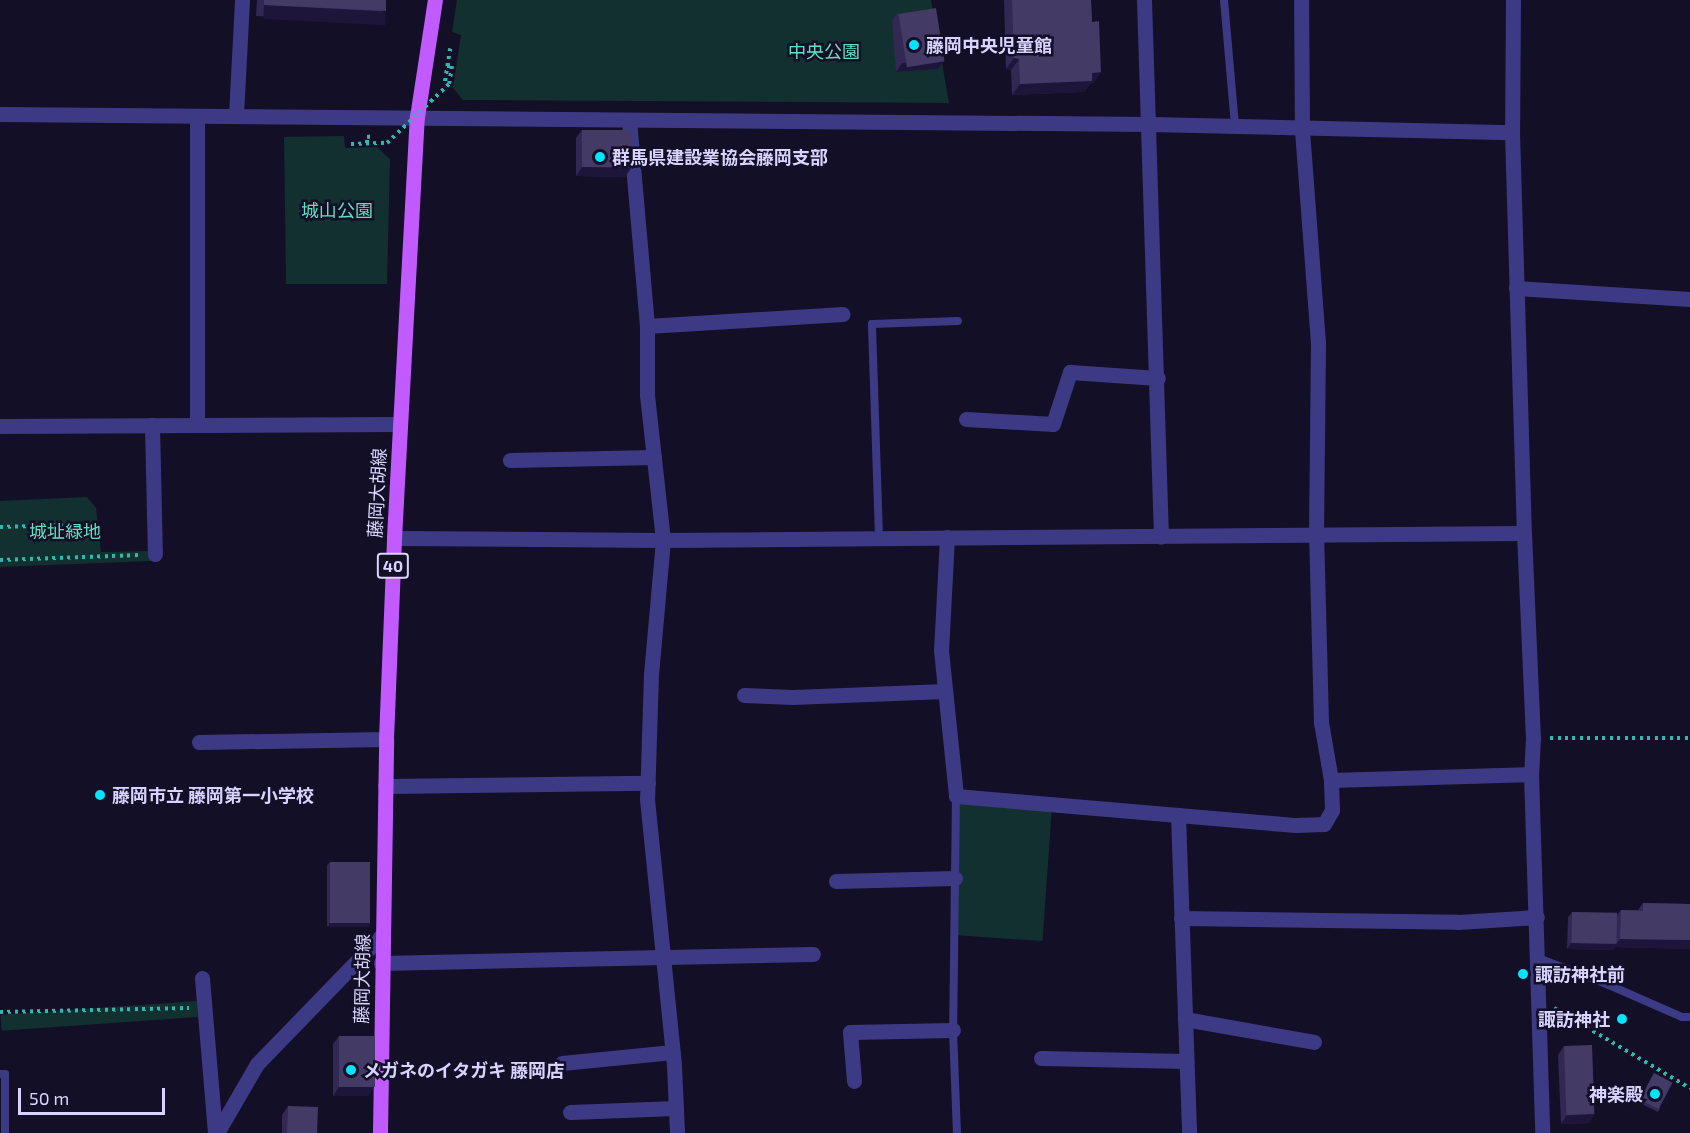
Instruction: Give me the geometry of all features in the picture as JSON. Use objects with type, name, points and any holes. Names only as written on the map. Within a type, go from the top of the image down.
[{"type":"main road","name":"藤岡大胡線","points":[[380,1133],[386,740],[394,538],[417,117],[435,0]]},
{"type":"street","points":[[236,115],[242,0]]},
{"type":"street","points":[[1144,0],[1150,124],[1161,537]]},
{"type":"street","points":[[946,537],[942,650],[956,796],[1296,825],[1324,824],[1332,810],[1331,780],[1321,722],[1316,535],[1318,343],[1302,129],[1301,0]]},
{"type":"street","points":[[1513,0],[1512,132],[1516,288],[1533,738],[1531,774],[1543,1133]]},
{"type":"street","points":[[0,114],[1150,124],[1512,132]]},
{"type":"street","points":[[197,116],[197,424]]},
{"type":"street","points":[[629,119],[647,326],[647,395],[663,540],[651,674],[648,783],[677,1133]]},
{"type":"street","points":[[1516,288],[1690,299]]},
{"type":"street","points":[[647,326],[843,314]]},
{"type":"street","points":[[966,419],[1053,424],[1070,372],[1158,378]]},
{"type":"street","points":[[152,424],[155,554]]},
{"type":"street","points":[[0,426],[400,424]]},
{"type":"street","points":[[510,460],[654,457]]},
{"type":"street","points":[[394,538],[663,540],[1524,533]]},
{"type":"street","points":[[744,695],[792,697],[945,691]]},
{"type":"street","points":[[199,742],[386,740]]},
{"type":"street","points":[[1331,780],[1531,774]]},
{"type":"street","points":[[385,786],[648,783]]},
{"type":"street","points":[[1178,815],[1189,1133]]},
{"type":"street","points":[[836,881],[955,878]]},
{"type":"street","points":[[1181,918],[1458,922],[1537,917]]},
{"type":"street","points":[[216,1133],[257,1064],[382,934]]},
{"type":"street","points":[[381,963],[813,954]]},
{"type":"street","points":[[202,978],[216,1133]]},
{"type":"street","points":[[1185,1019],[1314,1042]]},
{"type":"street","points":[[854,1081],[850,1032],[953,1030]]},
{"type":"street","points":[[562,1063],[672,1052]]},
{"type":"street","points":[[1041,1058],[1186,1061]]},
{"type":"street","points":[[570,1112],[676,1108]]},
{"type":"lane","points":[[1224,0],[1235,127]]},
{"type":"lane","points":[[879,537],[872,324],[958,321]]},
{"type":"lane","points":[[956,796],[953,1030],[957,1133]]},
{"type":"lane","points":[[1538,958],[1609,985],[1682,1017],[1690,1017]]},
{"type":"lane","points":[[0,1074],[5,1074],[5,1133]]},
{"type":"path","points":[[351,144],[387,143],[447,82],[452,66],[447,66],[450,48]]},
{"type":"path","points":[[367,136],[367,143]]},
{"type":"path","points":[[0,527],[70,525]]},
{"type":"path","points":[[0,560],[155,554]]},
{"type":"path","points":[[1533,738],[1690,738]]},
{"type":"path","points":[[1538,998],[1690,1088]]},
{"type":"path","points":[[0,1012],[204,1007]]},
{"type":"green space","name":"中央公園","points":[[457,0],[931,0],[949,103],[463,100],[453,88],[461,35],[452,32]]},
{"type":"green space","name":"城山公園","points":[[344,136],[345,148],[377,147],[390,159],[387,284],[286,284],[284,137]]},
{"type":"green space","name":"城址緑地","points":[[87,497],[96,508],[101,552],[150,551],[151,561],[0,567],[0,501]]},
{"type":"green space","points":[[960,803],[1052,809],[1043,941],[951,935]]},
{"type":"green space","points":[[197,1001],[198,1017],[2,1031],[0,1015]]},
{"type":"building","points":[[264,0],[386,0],[386,11],[264,5]]},
{"type":"building","points":[[1012,0],[1091,0],[1092,22],[1099,21],[1101,72],[1092,73],[1092,81],[1020,84],[1019,59],[1014,58]]},
{"type":"building","name":"藤岡中央児童館","points":[[936,8],[944,61],[907,67],[898,14]]},
{"type":"building","name":"群馬県建設業協会藤岡支部","points":[[582,130],[631,130],[631,167],[582,167]]},
{"type":"building","points":[[330,862],[370,862],[370,923],[330,923]]},
{"type":"building","points":[[1643,903],[1690,904],[1690,940],[1620,939],[1621,910],[1643,911]]},
{"type":"building","points":[[1572,912],[1617,913],[1616,944],[1571,943]]},
{"type":"building","name":"メガネのイタガキ 藤岡店","points":[[339,1036],[375,1036],[375,1087],[339,1087]]},
{"type":"building","points":[[1592,1045],[1594,1114],[1566,1115],[1564,1046]]},
{"type":"building","name":"神楽殿","points":[[1654,1073],[1673,1083],[1658,1109],[1640,1099]]},
{"type":"building","points":[[288,1106],[318,1107],[317,1133],[287,1133]]},
{"type":"place","name":"藤岡中央児童館","points":[[914,45]]},
{"type":"place","name":"群馬県建設業協会藤岡支部","points":[[600,157]]},
{"type":"place","name":"藤岡市立 藤岡第一小学校","points":[[100,795]]},
{"type":"place","name":"諏訪神社前","points":[[1523,974]]},
{"type":"place","name":"諏訪神社","points":[[1622,1019]]},
{"type":"place","name":"メガネのイタガキ 藤岡店","points":[[351,1070]]},
{"type":"place","name":"神楽殿","points":[[1655,1094]]}]
